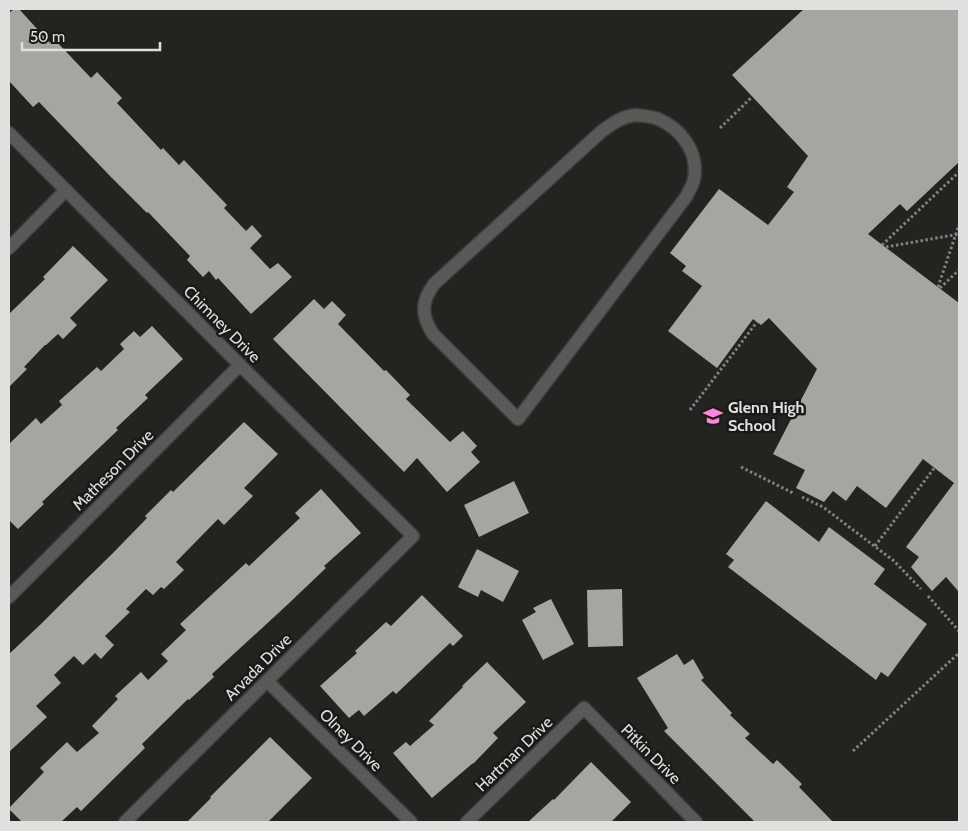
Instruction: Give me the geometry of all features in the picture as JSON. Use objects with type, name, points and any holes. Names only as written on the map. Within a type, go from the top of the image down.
[{"type":"street","points":[[635,115],[658,119],[668,124],[686,140],[695,161],[694,181],[686,197],[518,418],[433,334],[424,315],[424,303],[428,292],[434,284],[613,122],[635,115]]},
{"type":"street","name":"Chimney Drive","points":[[9,133],[413,536]]},
{"type":"street","points":[[9,248],[66,190]]},
{"type":"street","name":"Matheson Drive","points":[[9,597],[240,365]]},
{"type":"street","name":"Arvada Drive","points":[[126,822],[413,536]]},
{"type":"street","name":"Olney Drive","points":[[267,680],[411,822]]},
{"type":"street","name":"Hartman Drive","points":[[467,822],[584,708]]},
{"type":"street","name":"Pitkin Drive","points":[[584,708],[696,822]]},
{"type":"path","points":[[720,128],[752,97]]},
{"type":"path","points":[[958,235],[884,246],[959,172]]},
{"type":"path","points":[[959,225],[958,235],[939,288],[959,270]]},
{"type":"path","points":[[690,410],[757,322]]},
{"type":"path","points":[[740,467],[793,493]]},
{"type":"path","points":[[875,546],[935,467]]},
{"type":"path","points":[[802,497],[823,507],[875,546],[894,561],[921,589]]},
{"type":"path","points":[[928,596],[959,631]]},
{"type":"path","points":[[853,751],[959,653]]},
{"type":"building","points":[[14,9],[19,9],[50,43],[54,39],[91,78],[97,72],[122,98],[117,103],[161,150],[163,148],[179,165],[184,160],[227,205],[224,208],[246,231],[252,225],[262,236],[250,248],[270,269],[278,263],[292,277],[251,314],[218,278],[216,280],[209,271],[203,277],[187,260],[190,256],[148,212],[111,177],[39,102],[33,107],[9,81],[9,13]]},
{"type":"building","points":[[804,9],[959,9],[959,162],[907,211],[900,204],[868,234],[959,303],[959,592],[946,577],[932,591],[911,567],[919,557],[906,547],[954,483],[923,459],[886,508],[857,486],[846,501],[833,491],[824,502],[796,488],[805,470],[773,454],[817,369],[769,318],[761,325],[753,319],[717,368],[668,331],[702,286],[682,271],[686,266],[670,253],[719,189],[768,225],[794,192],[787,187],[808,156],[732,75]]},
{"type":"building","points":[[73,246],[108,280],[70,318],[77,325],[63,339],[58,334],[45,345],[24,367],[27,369],[9,387],[9,314],[45,279],[43,277]]},
{"type":"building","points":[[314,299],[324,309],[332,301],[346,315],[338,324],[410,395],[406,399],[450,442],[463,431],[477,446],[471,452],[480,462],[447,492],[417,458],[404,472],[273,339]]},
{"type":"building","points":[[152,326],[183,359],[145,395],[148,398],[116,428],[118,430],[42,502],[44,504],[18,529],[9,520],[9,444],[36,418],[41,424],[62,405],[59,401],[97,367],[101,371],[124,349],[120,344],[134,331],[140,337]]},
{"type":"building","points":[[244,422],[278,454],[244,488],[253,496],[224,525],[218,519],[176,562],[184,570],[164,589],[161,587],[153,595],[146,589],[126,609],[130,612],[105,636],[114,645],[101,659],[95,653],[83,665],[74,656],[54,675],[61,683],[36,706],[47,717],[9,752],[9,654],[112,554],[171,490],[173,492]]},
{"type":"building","points":[[514,481],[529,513],[479,537],[464,505]]},
{"type":"building","points":[[321,489],[361,533],[212,674],[214,677],[188,699],[142,744],[145,748],[81,811],[77,807],[61,822],[22,822],[9,808],[44,772],[40,768],[67,742],[77,752],[99,733],[92,726],[118,699],[115,696],[141,672],[148,680],[168,661],[161,654],[186,630],[180,624],[246,563],[249,566],[300,518],[295,513]]},
{"type":"building","points":[[766,501],[819,542],[829,527],[885,569],[874,584],[927,624],[888,677],[881,672],[876,680],[728,567],[734,560],[726,554]]},
{"type":"building","points":[[477,549],[519,571],[503,602],[481,590],[478,597],[458,587]]},
{"type":"building","points":[[622,589],[623,646],[588,647],[587,590]]},
{"type":"building","points":[[422,595],[463,636],[453,646],[450,643],[396,694],[393,691],[364,716],[359,710],[349,718],[320,686],[357,653],[355,651],[386,622],[391,626]]},
{"type":"building","points":[[551,599],[574,644],[543,660],[522,620],[536,612],[533,608]]},
{"type":"building","points":[[677,654],[684,665],[693,659],[704,678],[701,680],[732,713],[730,715],[750,734],[745,738],[773,764],[777,760],[802,784],[799,787],[833,822],[755,822],[664,731],[668,728],[637,678]]},
{"type":"building","points":[[487,662],[526,702],[493,733],[498,738],[473,764],[432,798],[393,753],[406,742],[410,746],[434,725],[429,721]]},
{"type":"building","points":[[270,737],[312,778],[268,822],[187,822],[210,797]]},
{"type":"building","points":[[591,762],[631,802],[611,822],[528,822],[554,800]]},
{"type":"place","name":"Glenn High School","points":[[713,416]]}]
